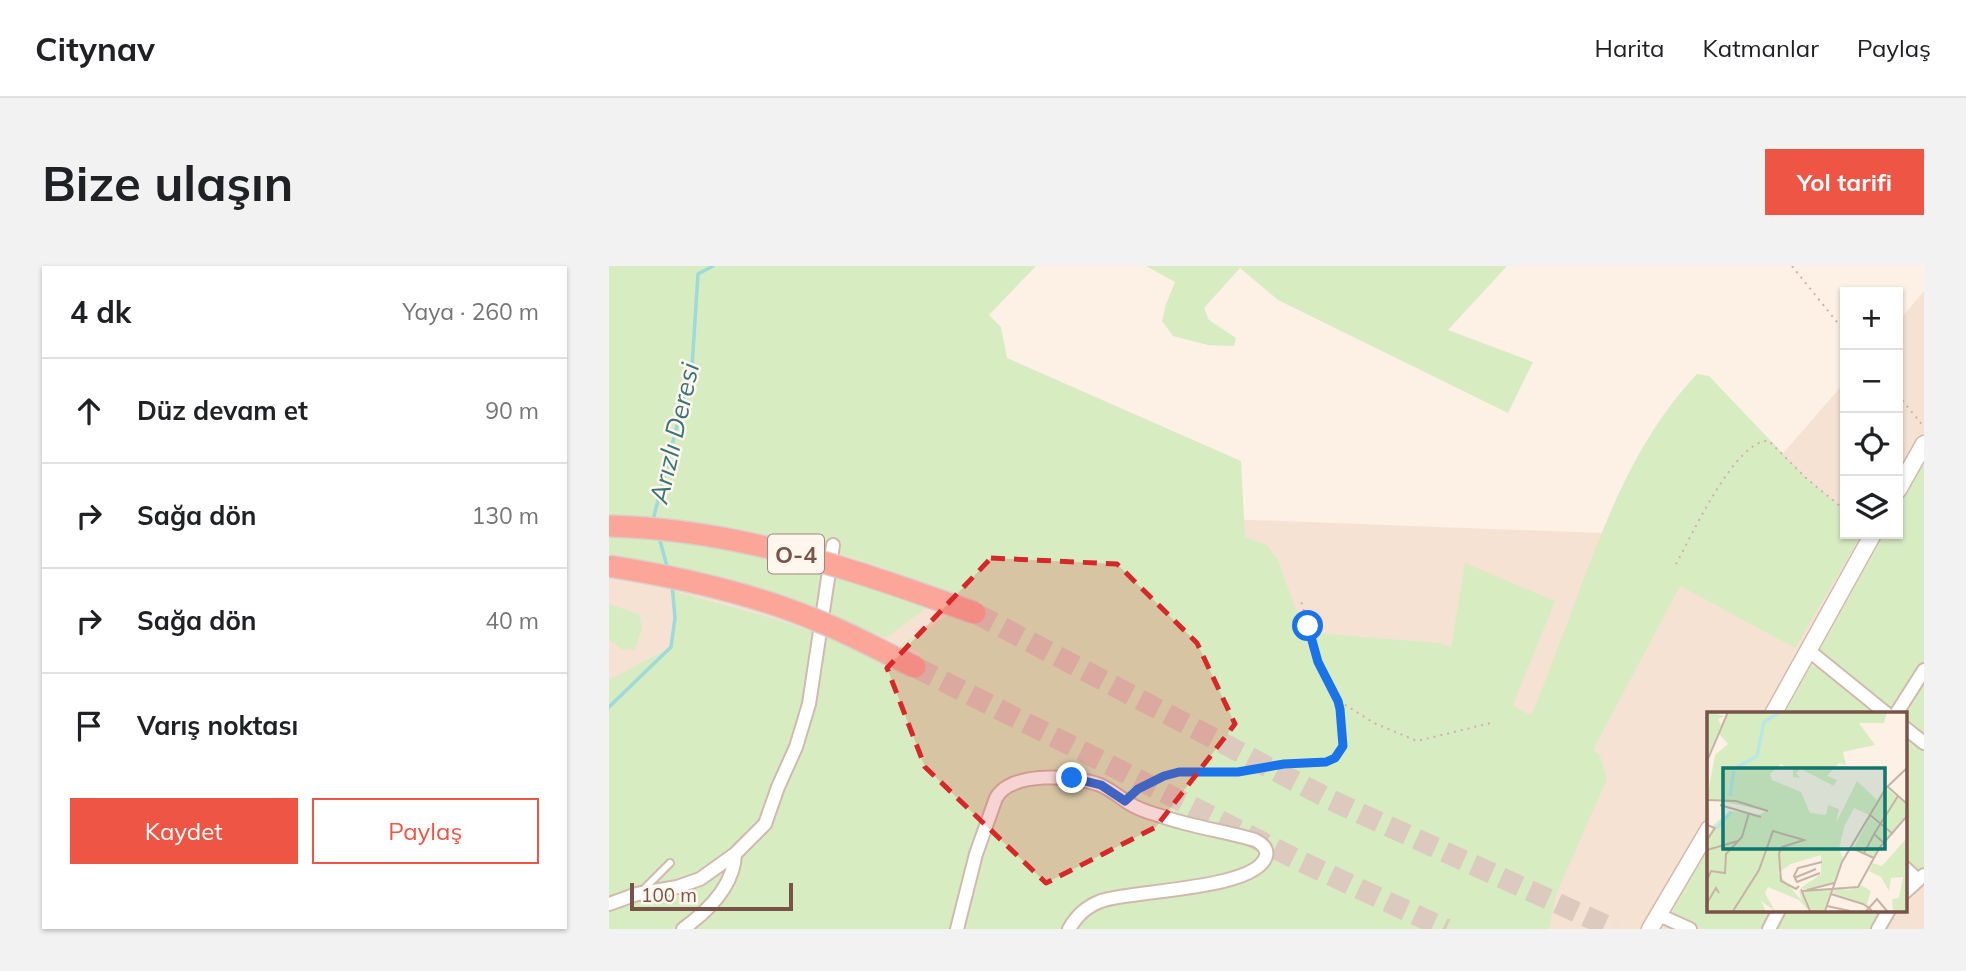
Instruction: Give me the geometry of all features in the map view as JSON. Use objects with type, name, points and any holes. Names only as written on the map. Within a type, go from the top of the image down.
[{"type":"highway","name":"O-4","points":[[609,526],[656,528],[715,537],[810,557],[863,572],[975,613]]},
{"type":"highway","name":"O-4","points":[[609,566],[697,584],[787,609],[915,667]]},
{"type":"street","points":[[1903,481],[1924,444]]},
{"type":"street","points":[[1774,712],[1870,539]]},
{"type":"street","points":[[609,904],[700,879],[735,854],[765,824],[804,725],[833,545]]},
{"type":"street","points":[[1808,650],[1885,712]]},
{"type":"street","points":[[1897,712],[1924,670]]},
{"type":"street","points":[[1906,729],[1924,743]]},
{"type":"street","points":[[957,929],[976,854],[1000,790],[1016,781],[1072,778],[1101,785],[1143,810],[1261,843],[1266,856],[1255,868],[1235,879],[1102,901],[1080,912],[1069,929]]},
{"type":"street","points":[[1690,929],[1655,922],[1707,832]]},
{"type":"street","points":[[683,929],[728,885],[733,875],[735,854]]},
{"type":"street","points":[[1906,891],[1921,877]]},
{"type":"street","points":[[1769,929],[1778,912]]},
{"type":"street","points":[[1878,929],[1888,912]]},
{"type":"lane","points":[[639,894],[670,863]]},
{"type":"path","points":[[1792,266],[1840,326]]},
{"type":"path","points":[[1903,401],[1924,427]]},
{"type":"path","points":[[1676,564],[1728,472],[1749,448],[1763,441],[1769,441],[1807,479],[1840,506]]},
{"type":"path","points":[[1125,801],[1138,789],[1179,772],[1238,772],[1284,764],[1326,762],[1335,758],[1343,746],[1338,701],[1318,662],[1301,601]]},
{"type":"path","points":[[1338,701],[1374,723],[1417,741],[1491,723]]},
{"type":"highlighted area","points":[[991,558],[1117,564],[1197,643],[1235,724],[1156,827],[1046,883],[925,767],[887,668]]},
{"type":"shaded area","points":[[1924,291],[1924,929],[609,929],[609,490],[852,505],[1710,537],[1840,388],[1840,539],[1903,539],[1903,316]]},
{"type":"green space","points":[[609,266],[1036,266],[989,315],[1001,327],[1007,358],[1241,461],[1245,537],[1267,545],[1278,560],[1296,610],[1316,633],[1439,643],[1451,647],[1465,563],[1555,601],[1513,705],[1531,715],[1597,544],[1630,472],[1671,404],[1697,374],[1709,376],[1807,479],[1840,506],[1840,539],[1859,539],[1795,648],[1680,586],[1593,750],[1600,756],[1607,779],[1556,895],[1549,929],[609,929],[609,680],[671,647],[675,618],[673,591],[776,619],[838,641],[912,675],[921,653],[901,645],[953,612],[978,604],[889,570],[798,542],[704,523],[609,514]]},
{"type":"green space","points":[[1146,266],[1507,266],[1448,330],[1533,362],[1508,413],[1278,300],[1240,268],[1204,308],[1209,320],[1236,338],[1234,346],[1208,345],[1173,336],[1162,321],[1175,282]]},
{"type":"green space","points":[[1924,457],[1924,735],[1906,721],[1906,712],[1895,712],[1816,648],[1878,539],[1903,539],[1903,495]]},
{"type":"green space","points":[[609,535],[703,545],[773,558],[830,572],[931,604],[886,638],[782,598],[609,557]]},
{"type":"green space","points":[[609,604],[639,614],[642,627],[635,650],[621,649],[609,639]]},
{"type":"green space","points":[[1808,665],[1822,668],[1877,712],[1782,712]]},
{"type":"green space","points":[[1906,736],[1924,750],[1924,866],[1906,882]]},
{"type":"green space","points":[[1707,847],[1707,912],[1881,912],[1872,929],[1704,929],[1673,915],[1672,911]]},
{"type":"waterway","name":"Arızlı Deresi","points":[[656,523],[654,516],[692,367],[698,274],[713,266]]},
{"type":"waterway","name":"Arızlı Deresi","points":[[659,537],[668,570]]},
{"type":"waterway","name":"Arızlı Deresi","points":[[609,707],[671,647],[675,618],[672,584]]},
{"type":"tunnel","points":[[975,613],[1331,800],[1614,929]]},
{"type":"tunnel","points":[[915,667],[1302,862],[1446,929]]},
{"type":"route","points":[[1072,778],[1101,785],[1125,801],[1138,789],[1179,772],[1238,772],[1284,764],[1326,762],[1335,758],[1343,746],[1340,709],[1318,662],[1308,626]]}]
